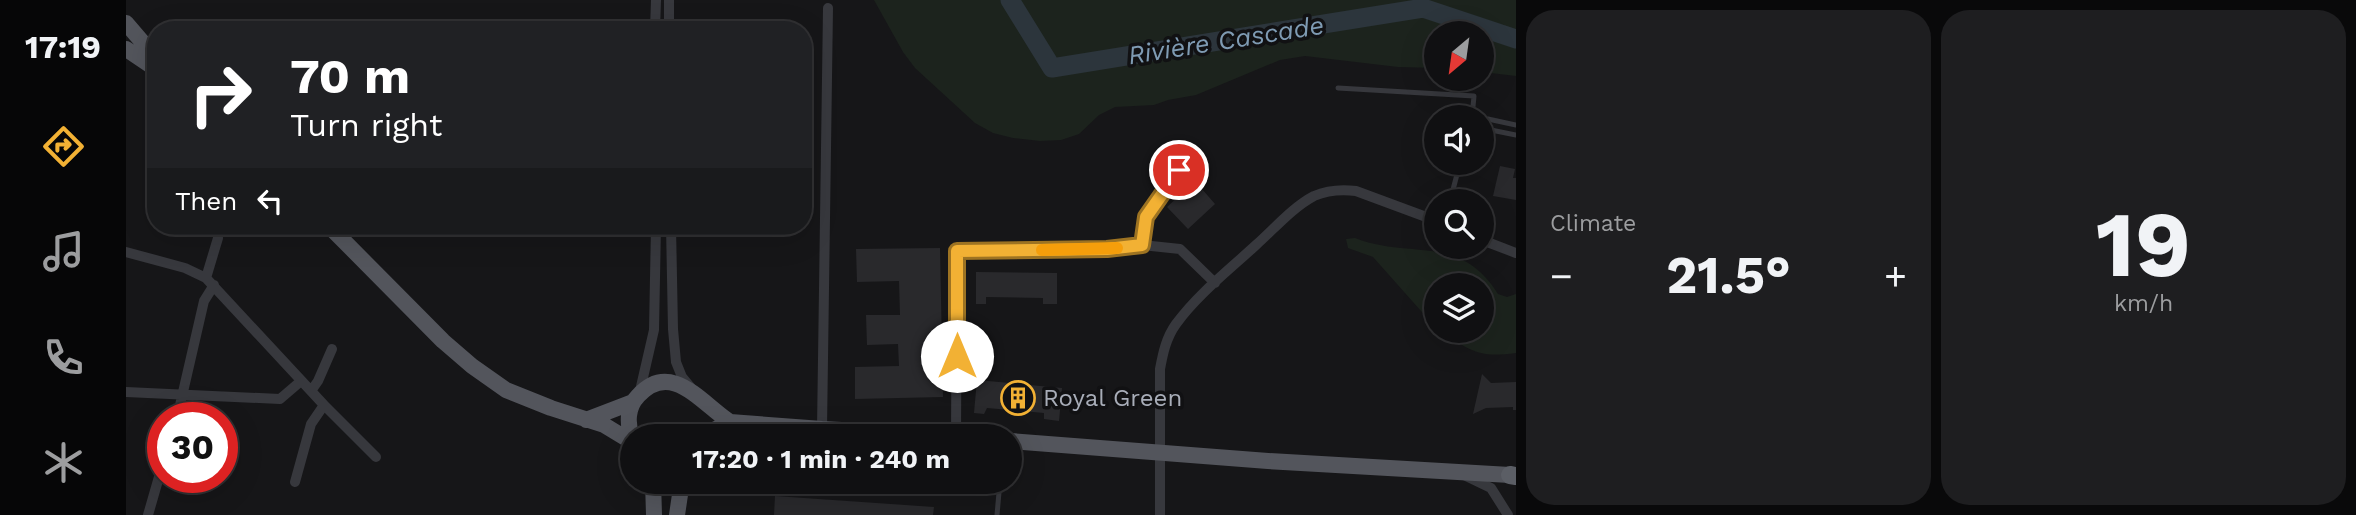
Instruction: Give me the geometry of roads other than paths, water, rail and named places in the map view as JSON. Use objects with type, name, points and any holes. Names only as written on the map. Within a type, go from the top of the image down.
[{"type":"main road","points":[[126,23],[147,48]]},
{"type":"main road","points":[[126,49],[147,63]]},
{"type":"main road","points":[[338,235],[443,341],[506,390],[620,433]]},
{"type":"main road","points":[[586,420],[636,398],[649,387],[675,383],[687,387],[730,422]]},
{"type":"main road","points":[[628,424],[636,398]]},
{"type":"main road","points":[[700,398],[708,424]]},
{"type":"main road","points":[[726,424],[756,424]]},
{"type":"main road","points":[[1022,442],[1513,476]]},
{"type":"main road","points":[[653,494],[654,515]]},
{"type":"main road","points":[[677,513],[680,494]]},
{"type":"street","points":[[655,21],[656,0]]},
{"type":"street","points":[[669,0],[669,21]]},
{"type":"street","points":[[822,424],[828,8]]},
{"type":"street","points":[[1142,245],[1146,217],[1179,170]]},
{"type":"street","points":[[1160,515],[1160,369],[1166,344],[1175,325],[1215,283],[1308,200],[1325,192],[1356,191],[1424,216]]},
{"type":"street","points":[[636,398],[654,330],[656,235]]},
{"type":"street","points":[[671,235],[676,362],[682,376],[700,398]]},
{"type":"street","points":[[181,402],[218,238]]},
{"type":"street","points":[[957,424],[957,251],[1107,249],[1142,245],[1180,249],[1215,283]]},
{"type":"street","points":[[1494,245],[1516,253]]},
{"type":"street","points":[[126,252],[186,268],[210,282],[310,391],[376,457]]},
{"type":"street","points":[[310,391],[318,381],[332,349]]},
{"type":"street","points":[[126,392],[279,399],[301,381]]},
{"type":"street","points":[[295,482],[311,424],[324,405]]},
{"type":"street","points":[[1453,471],[1491,488],[1508,515]]},
{"type":"street","points":[[148,515],[154,493]]},
{"type":"lane","points":[[1338,88],[1474,96],[1473,105]]},
{"type":"lane","points":[[1494,120],[1516,125]]},
{"type":"lane","points":[[1494,131],[1516,135]]},
{"type":"lane","points":[[997,515],[999,494]]},
{"type":"waterway","name":"Rivière Cascade","points":[[1010,0],[1052,68],[1423,8],[1516,39]]},
{"type":"place","name":"Royal Green","points":[[1018,398]]}]
